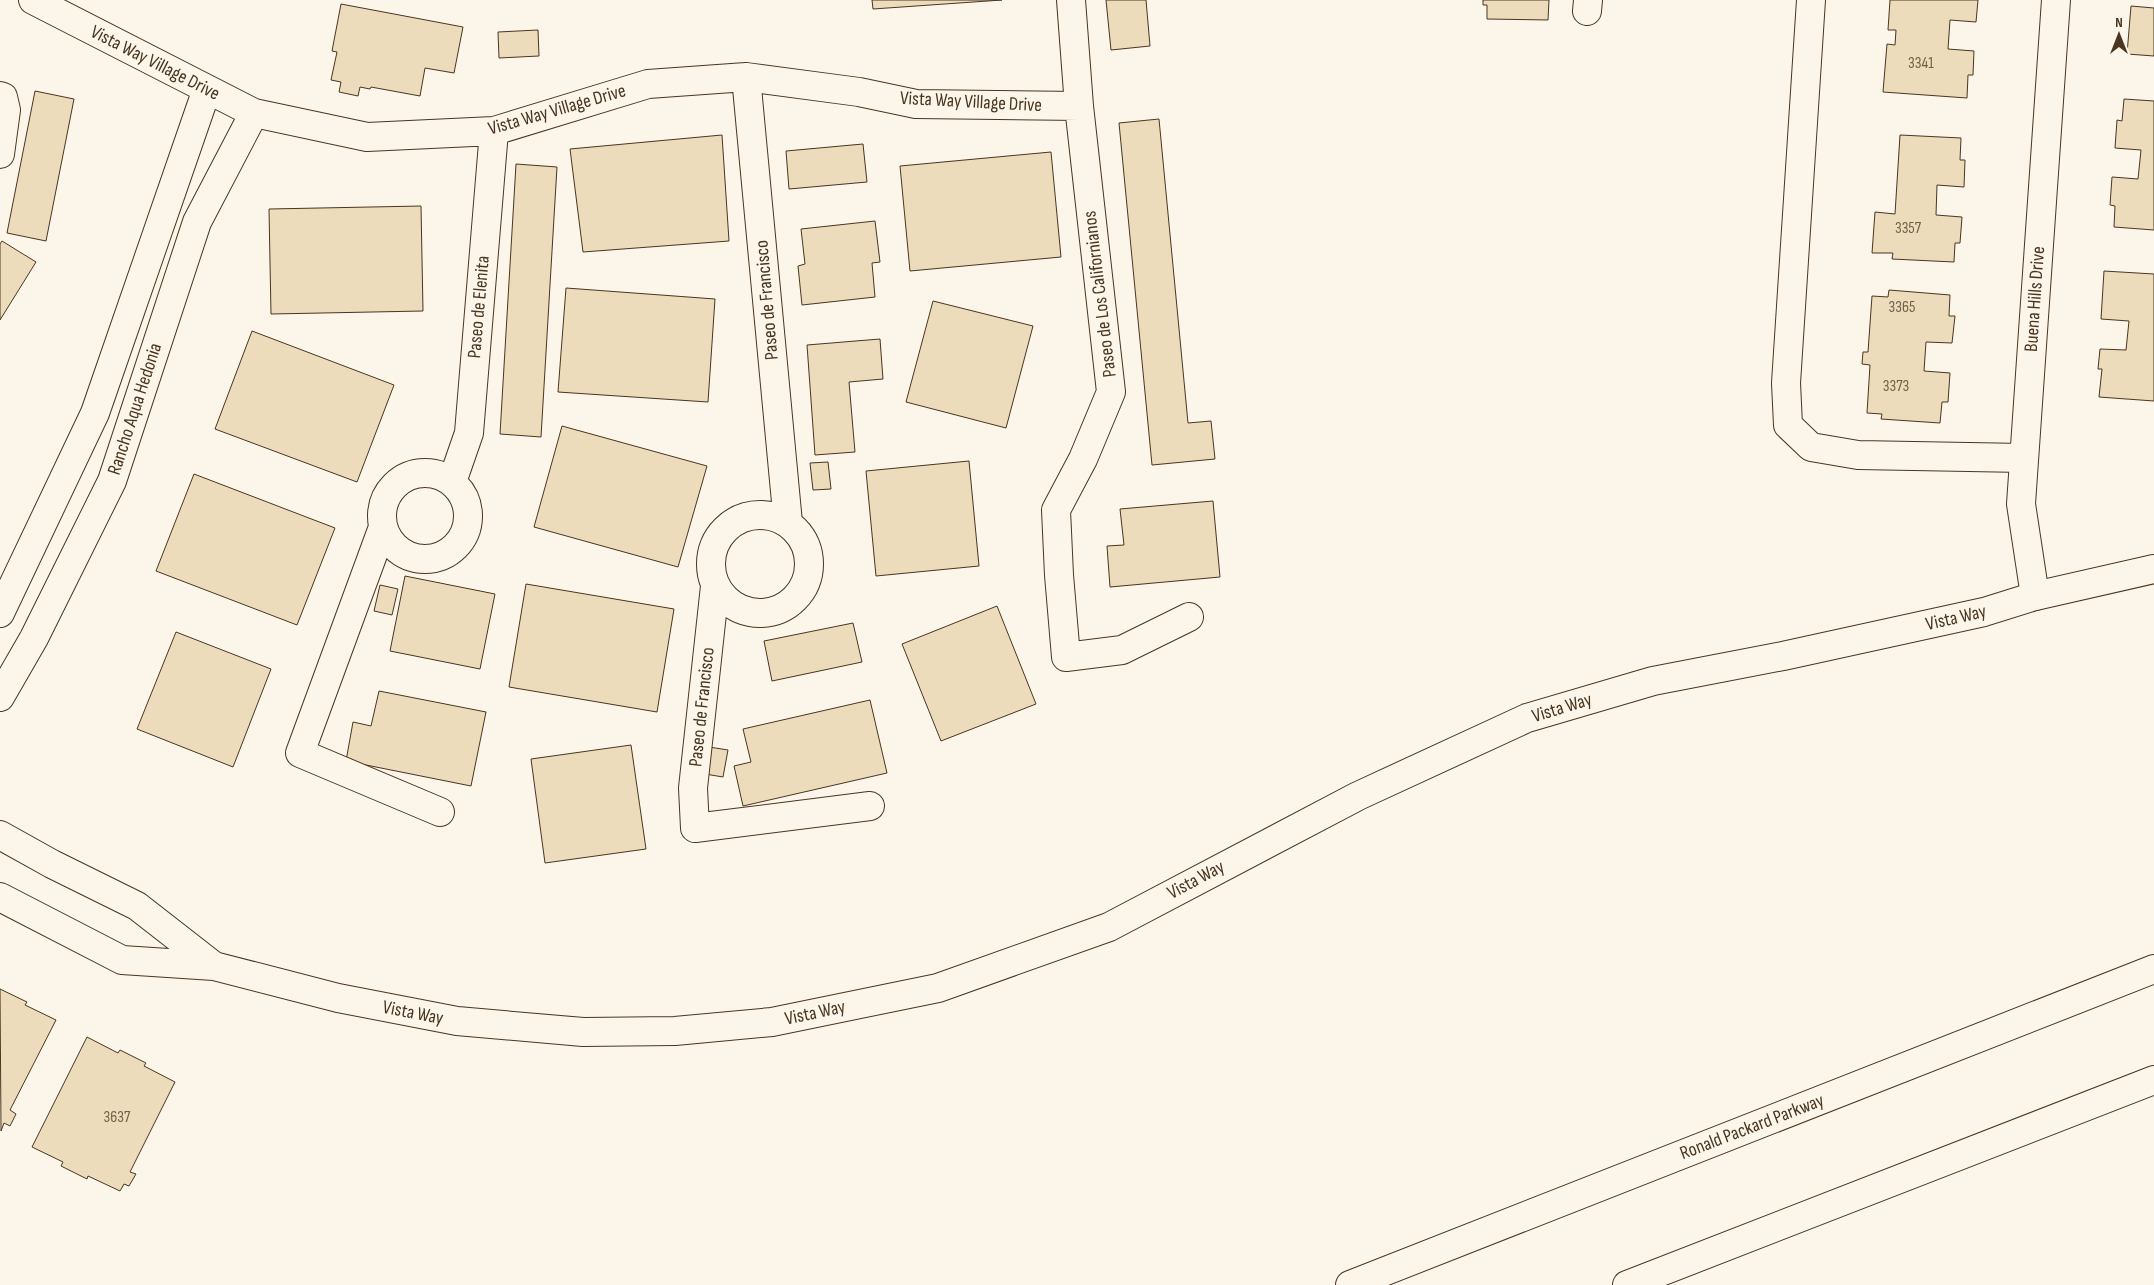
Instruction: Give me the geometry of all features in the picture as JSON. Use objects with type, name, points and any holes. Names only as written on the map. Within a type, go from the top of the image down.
[{"type":"main road","name":"Vista Way Village Drive","points":[[32,0],[254,113],[367,138],[494,130],[648,84],[746,77],[859,92],[916,104],[1079,106]]},
{"type":"main road","name":"Paseo de Los Californianos","points":[[1071,0],[1079,106],[1111,392],[1083,459],[1056,510],[1066,657],[1122,650],[1189,617]]},
{"type":"main road","points":[[1811,0],[1786,383],[1788,425],[1811,447],[1858,455],[2024,458]]},
{"type":"main road","name":"Buena Hills Drive","points":[[2035,596],[2021,504],[2056,0]]},
{"type":"main road","name":"Paseo de Francisco","points":[[746,77],[788,524]]},
{"type":"main road","name":"Rancho Aqua Hedonia","points":[[0,613],[95,412],[207,89]]},
{"type":"main road","points":[[0,96],[3,97],[6,110],[0,154]]},
{"type":"main road","name":"Rancho Aqua Hedonia","points":[[0,697],[34,638],[112,481],[197,222],[254,113]]},
{"type":"main road","name":"Paseo de Elenita","points":[[452,482],[469,434],[494,130]]},
{"type":"main road","points":[[426,473],[442,476],[452,482],[462,493],[468,506],[468,521],[464,536],[455,547],[442,555],[428,559],[413,557],[400,551],[389,540],[383,527],[382,513],[384,501],[391,489],[401,480],[413,475],[426,473]]},
{"type":"main road","name":"Paseo de Francisco","points":[[715,586],[724,598],[738,608],[753,612],[769,612],[785,606],[798,596],[806,582],[809,566],[807,550],[800,535],[788,524],[774,516],[757,515],[741,518],[727,527],[717,539],[712,554],[711,570],[715,586],[693,788],[695,828],[870,806]]},
{"type":"main road","points":[[383,527],[300,753],[440,812]]},
{"type":"main road","name":"Vista Way","points":[[0,897],[122,960],[214,966],[338,998],[457,1021],[583,1032],[675,1031],[772,1022],[938,988],[1109,927],[1358,796],[1527,718],[1653,681],[1784,656],[1984,612],[2035,596],[2154,569]]},
{"type":"main road","name":"Vista Way","points":[[0,835],[52,864],[137,906],[214,966]]},
{"type":"main road","name":"Ronald Packard Parkway","points":[[1350,1285],[2154,969]]},
{"type":"main road","points":[[1626,1285],[2154,1080]]},
{"type":"building","points":[[872,0],[1002,0],[873,9]]},
{"type":"building","points":[[1106,0],[1146,0],[1150,46],[1111,50]]},
{"type":"building","points":[[1483,0],[1549,0],[1548,20],[1487,19],[1487,5],[1483,5]]},
{"type":"building","points":[[1890,0],[1978,0],[1976,22],[1950,20],[1948,49],[1974,51],[1973,75],[1968,75],[1967,98],[1883,92],[1887,44],[1895,45],[1896,30],[1888,30]]},
{"type":"building","points":[[341,4],[463,27],[454,73],[425,68],[420,96],[371,87],[370,89],[360,87],[358,96],[339,92],[341,82],[331,80],[337,52],[332,51]]},
{"type":"building","points":[[2131,6],[2154,8],[2154,56],[2127,54]]},
{"type":"building","points":[[538,30],[539,56],[499,58],[498,32]]},
{"type":"building","points":[[35,91],[74,99],[46,241],[7,233]]},
{"type":"building","points":[[2124,99],[2154,101],[2154,230],[2114,227],[2115,206],[2110,205],[2112,177],[2138,179],[2141,150],[2115,148],[2117,120],[2122,121]]},
{"type":"building","points":[[1159,119],[1188,423],[1211,421],[1215,459],[1152,465],[1119,123]]},
{"type":"building","points":[[722,135],[729,241],[583,252],[570,149]]},
{"type":"building","points":[[1900,135],[1961,138],[1960,160],[1965,160],[1964,187],[1937,185],[1936,215],[1962,217],[1960,243],[1955,243],[1954,262],[1892,259],[1893,253],[1872,253],[1875,212],[1895,214]]},
{"type":"building","points":[[863,144],[867,182],[789,189],[786,151]]},
{"type":"building","points":[[1051,152],[1061,257],[910,271],[900,166]]},
{"type":"building","points":[[516,164],[557,167],[541,437],[500,434]]},
{"type":"building","points":[[421,206],[423,311],[271,314],[269,209]]},
{"type":"building","points":[[875,221],[880,262],[872,263],[875,297],[802,305],[798,266],[805,264],[801,229]]},
{"type":"building","points":[[2,241],[36,262],[0,320],[0,244]]},
{"type":"building","points":[[2104,271],[2154,274],[2154,401],[2099,397],[2102,369],[2098,369],[2100,349],[2126,350],[2129,321],[2101,319]]},
{"type":"building","points":[[566,288],[715,299],[708,402],[558,392]]},
{"type":"building","points":[[1889,290],[1950,295],[1949,316],[1955,316],[1952,343],[1926,342],[1924,371],[1950,373],[1948,402],[1942,402],[1940,423],[1881,419],[1882,414],[1867,413],[1870,365],[1862,364],[1863,352],[1868,352],[1872,296],[1888,297]]},
{"type":"building","points":[[933,301],[1033,326],[1006,428],[906,402]]},
{"type":"building","points":[[252,331],[394,385],[357,482],[215,429]]},
{"type":"building","points":[[880,339],[883,379],[849,382],[855,452],[815,455],[807,345]]},
{"type":"building","points":[[562,426],[707,466],[678,567],[534,527]]},
{"type":"building","points":[[969,461],[979,566],[876,576],[866,471]]},
{"type":"building","points":[[828,462],[831,489],[813,490],[810,463]]},
{"type":"building","points":[[194,474],[335,528],[297,625],[156,571]]},
{"type":"building","points":[[1213,501],[1220,577],[1110,587],[1107,546],[1124,545],[1120,509]]},
{"type":"building","points":[[405,576],[495,594],[480,669],[390,651]]},
{"type":"building","points":[[526,584],[674,609],[657,712],[509,687]]},
{"type":"building","points":[[380,585],[398,589],[392,615],[374,611]]},
{"type":"building","points":[[997,606],[1036,704],[941,741],[902,644]]},
{"type":"building","points":[[853,623],[862,662],[772,681],[764,641]]},
{"type":"building","points":[[176,632],[271,669],[233,767],[137,729]]},
{"type":"building","points":[[379,691],[486,712],[471,786],[346,761],[353,722],[371,726]]},
{"type":"building","points":[[870,700],[887,773],[743,806],[734,766],[751,762],[743,729]]},
{"type":"building","points":[[631,745],[646,849],[545,863],[531,759]]},
{"type":"building","points":[[709,747],[728,750],[723,777],[705,774]]},
{"type":"building","points":[[0,989],[27,1002],[25,1005],[56,1020],[10,1110],[16,1114],[10,1126],[4,1123],[1,1131]]},
{"type":"building","points":[[87,1037],[118,1053],[120,1050],[146,1063],[144,1066],[175,1082],[130,1172],[136,1174],[129,1186],[124,1184],[120,1191],[88,1176],[87,1179],[61,1166],[63,1162],[32,1147]]}]
